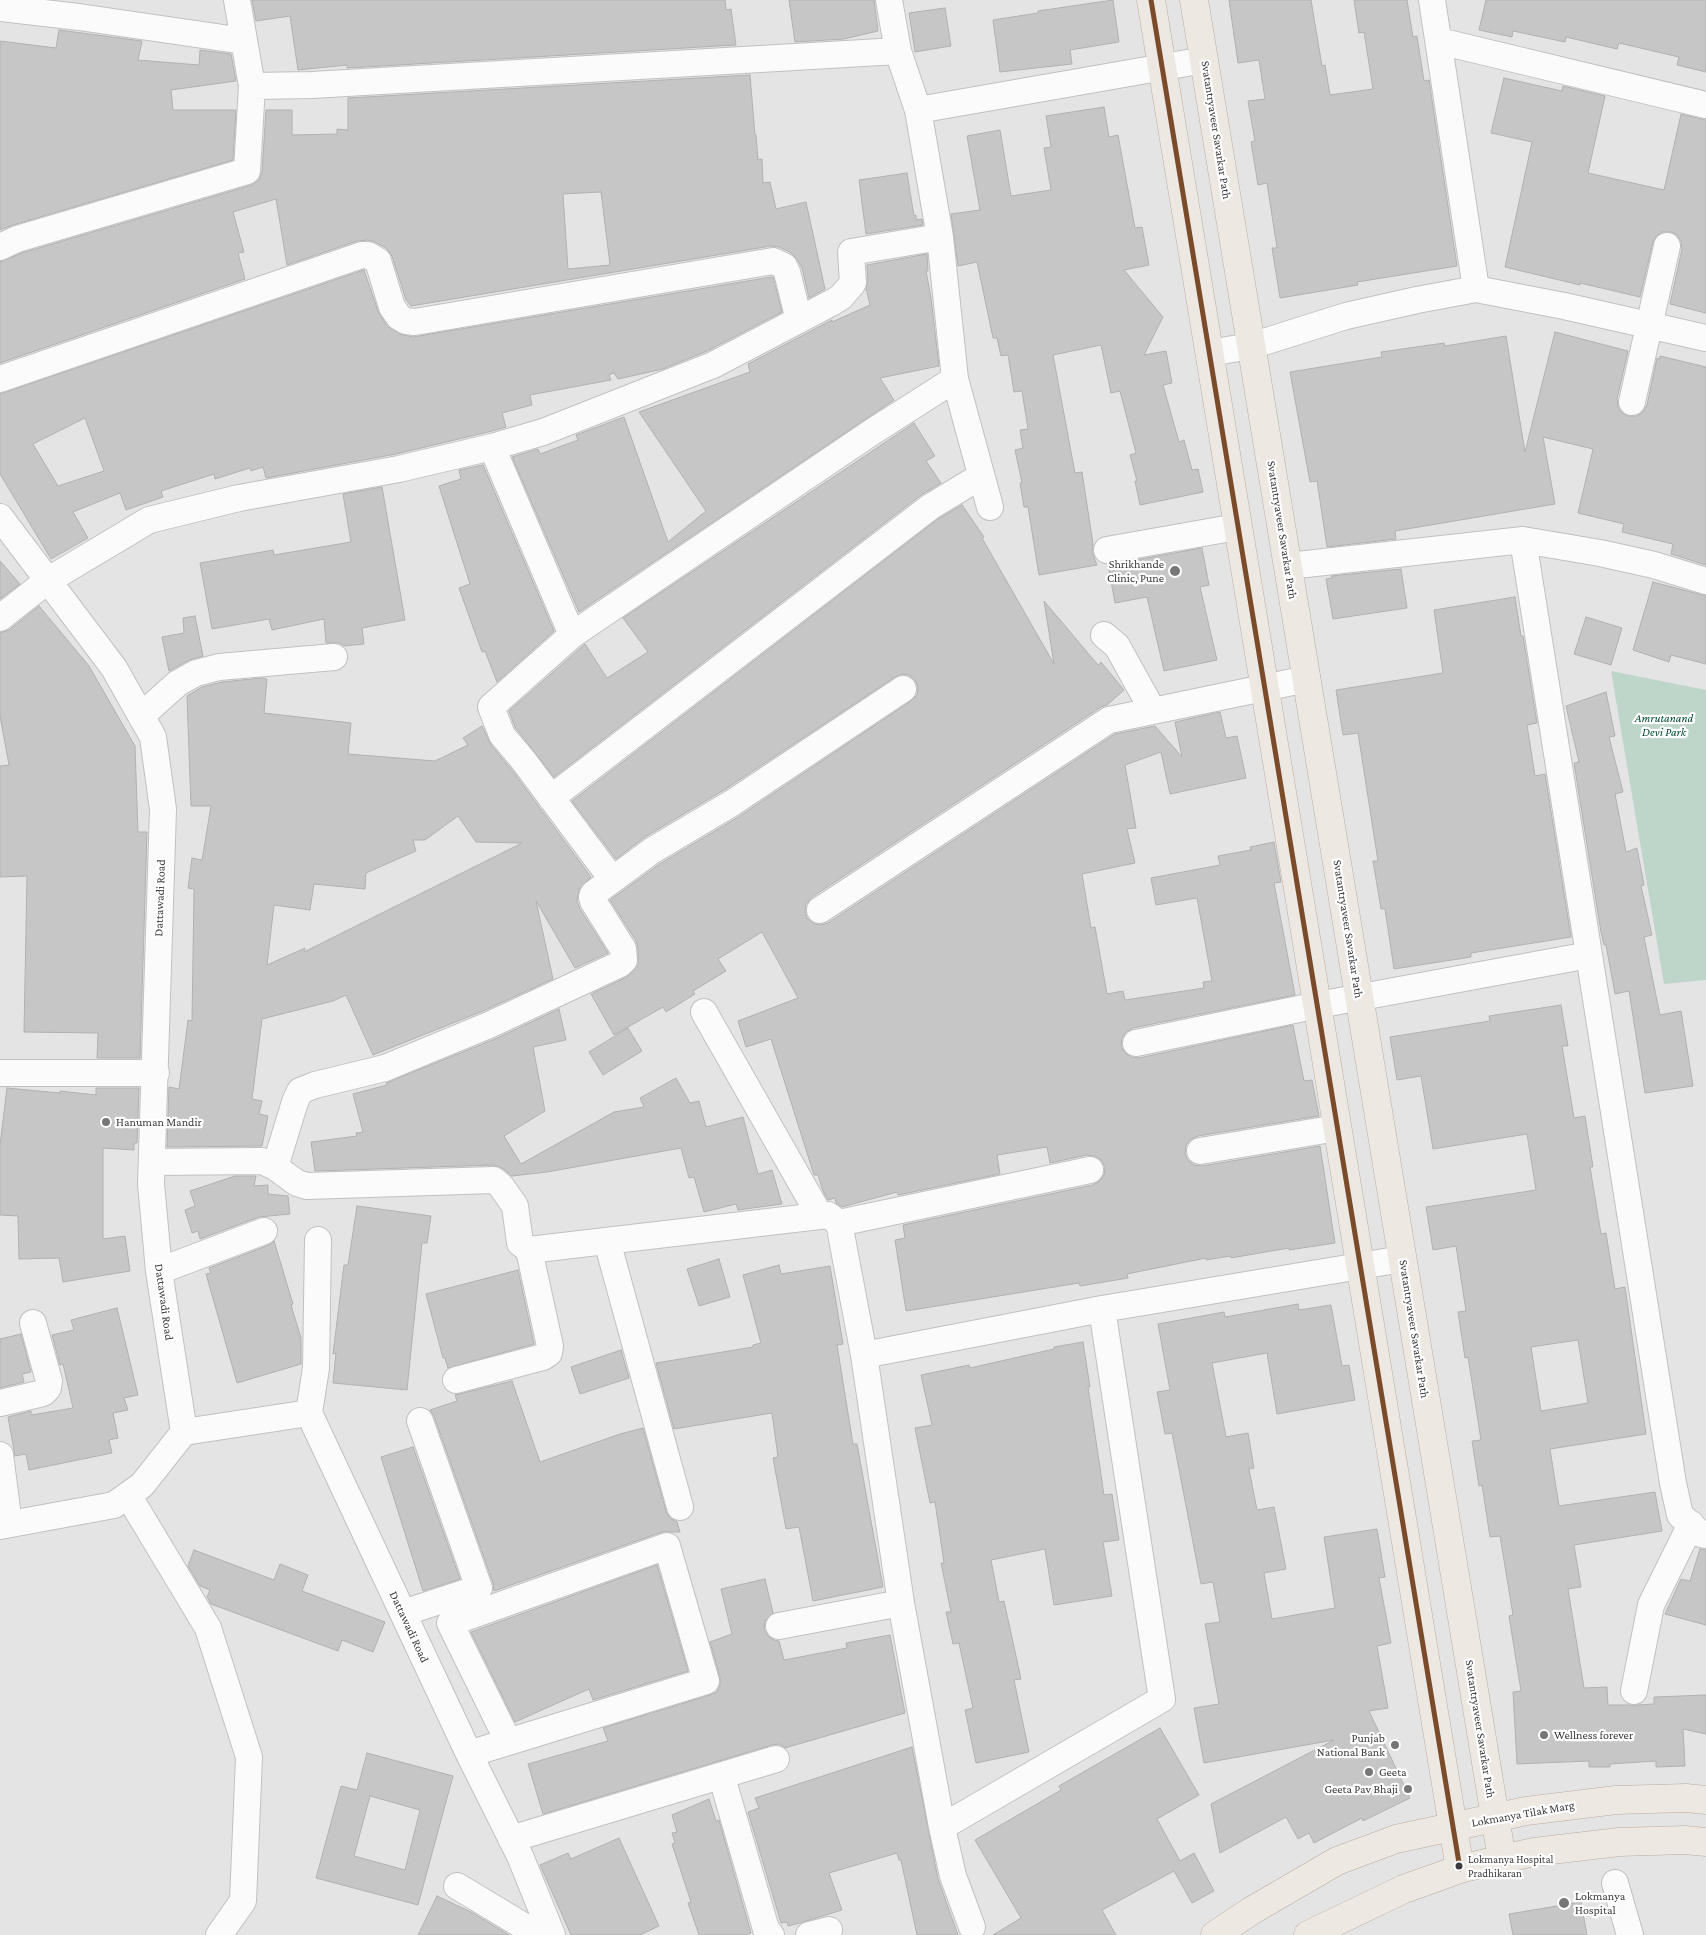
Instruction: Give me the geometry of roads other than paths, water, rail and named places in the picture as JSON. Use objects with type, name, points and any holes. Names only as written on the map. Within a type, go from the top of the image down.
[{"type":"main road","points":[[1151,0],[1460,1869]]},
{"type":"main road","name":"Svatantryaveer Savarkar Path","points":[[1194,0],[1502,1859]]},
{"type":"main road","name":"Lokmanya Tilak Marg","points":[[1215,1935],[1251,1911],[1337,1861],[1396,1839],[1526,1811],[1616,1800],[1686,1798],[1706,1800]]},
{"type":"main road","points":[[1308,1935],[1404,1889],[1460,1869],[1502,1859],[1534,1852],[1619,1842],[1685,1840],[1706,1842]]},
{"type":"street","points":[[0,247],[17,239],[247,171],[252,86],[237,0]]},
{"type":"street","points":[[889,0],[898,51],[918,110],[940,237],[955,379],[990,507]]},
{"type":"street","points":[[1432,0],[1476,289]]},
{"type":"street","points":[[0,8],[80,17],[244,41]]},
{"type":"street","points":[[1439,41],[1706,105]]},
{"type":"street","points":[[252,86],[341,84],[898,51]]},
{"type":"street","points":[[918,110],[1204,60]]},
{"type":"street","points":[[0,618],[47,581],[148,520],[239,498],[398,468],[544,432],[714,365],[841,297],[853,283],[851,252],[940,237]]},
{"type":"street","points":[[1632,402],[1667,246]]},
{"type":"street","points":[[0,379],[362,255],[368,255],[378,261],[392,307],[399,317],[406,322],[773,261],[784,266],[787,272],[799,320]]},
{"type":"street","points":[[1209,354],[1251,346],[1346,316],[1476,289],[1564,306],[1706,338]]},
{"type":"street","points":[[612,879],[502,735],[491,706],[572,635],[872,432],[955,379]]},
{"type":"street","points":[[492,446],[572,635]]},
{"type":"street","points":[[551,798],[930,507],[981,476]]},
{"type":"street","name":"Dattawadi Road","points":[[0,518],[114,668],[153,738],[163,809],[151,1184],[159,1271],[184,1432]]},
{"type":"street","points":[[1107,550],[1237,527]]},
{"type":"street","points":[[1522,540],[1673,1483],[1680,1515],[1698,1530],[1652,1605],[1634,1691]]},
{"type":"street","points":[[1288,566],[1522,540],[1600,553],[1654,565],[1706,581]]},
{"type":"street","points":[[1104,635],[1117,646],[1153,711]]},
{"type":"street","points":[[141,716],[178,683],[196,673],[219,667],[334,657]]},
{"type":"street","points":[[820,910],[1109,720],[1307,680]]},
{"type":"street","points":[[275,1167],[300,1091],[315,1085],[385,1068],[489,1025],[620,964],[624,960],[623,949],[592,897],[593,894],[653,850],[732,802],[903,689]]},
{"type":"street","points":[[1136,1044],[1318,1005],[1589,955]]},
{"type":"street","points":[[704,1012],[830,1220],[864,1355],[901,1603],[942,1827],[953,1876],[972,1927]]},
{"type":"street","points":[[0,1073],[156,1073]]},
{"type":"street","points":[[1200,1151],[1337,1128]]},
{"type":"street","points":[[152,1162],[262,1160],[297,1183],[307,1186],[494,1180],[501,1186],[515,1206],[520,1243],[529,1250],[550,1346],[549,1353],[543,1357],[456,1380]]},
{"type":"street","points":[[529,1250],[830,1220],[1090,1170]]},
{"type":"street","points":[[159,1271],[264,1231]]},
{"type":"street","points":[[0,1455],[5,1525],[114,1505],[142,1485],[184,1432],[309,1413],[316,1368],[318,1240]]},
{"type":"street","points":[[607,1241],[680,1507]]},
{"type":"street","points":[[864,1355],[1102,1309],[1402,1259]]},
{"type":"street","points":[[942,1827],[1162,1699],[1102,1309]]},
{"type":"street","points":[[0,1402],[43,1393],[48,1388],[49,1381],[33,1323]]},
{"type":"street","name":"Dattawadi Road","points":[[309,1413],[469,1754],[516,1848],[549,1928]]},
{"type":"street","points":[[403,1613],[479,1588],[420,1421]]},
{"type":"street","points":[[128,1495],[208,1628],[249,1757],[243,1901],[219,1935]]},
{"type":"street","points":[[469,1754],[706,1681],[667,1546],[450,1623],[508,1741]]},
{"type":"street","points":[[779,1626],[901,1603]]},
{"type":"street","points":[[776,1765],[725,1788],[516,1848],[776,1765]]},
{"type":"street","points":[[725,1788],[766,1929],[771,1935]]},
{"type":"street","points":[[1615,1883],[1630,1935]]},
{"type":"street","points":[[457,1886],[530,1930],[549,1928]]},
{"type":"place","name":"Shrikhande Clinic, Pune","points":[[1175,571]]},
{"type":"place","name":"Hanuman Mandir","points":[[106,1122]]},
{"type":"place","name":"Wellness forever","points":[[1544,1735]]},
{"type":"place","name":"Punjab National Bank","points":[[1395,1745]]},
{"type":"place","name":"Geeta","points":[[1369,1772]]},
{"type":"place","name":"Geeta Pav Bhaji","points":[[1408,1789]]},
{"type":"place","name":"Lokmanya Hospital Pradhikaran","points":[[1459,1866]]},
{"type":"place","name":"Lokmanya Hospital","points":[[1564,1903]]},
{"type":"park label","name":"Amrutanand Devi Park","points":[[1664,725]]}]
